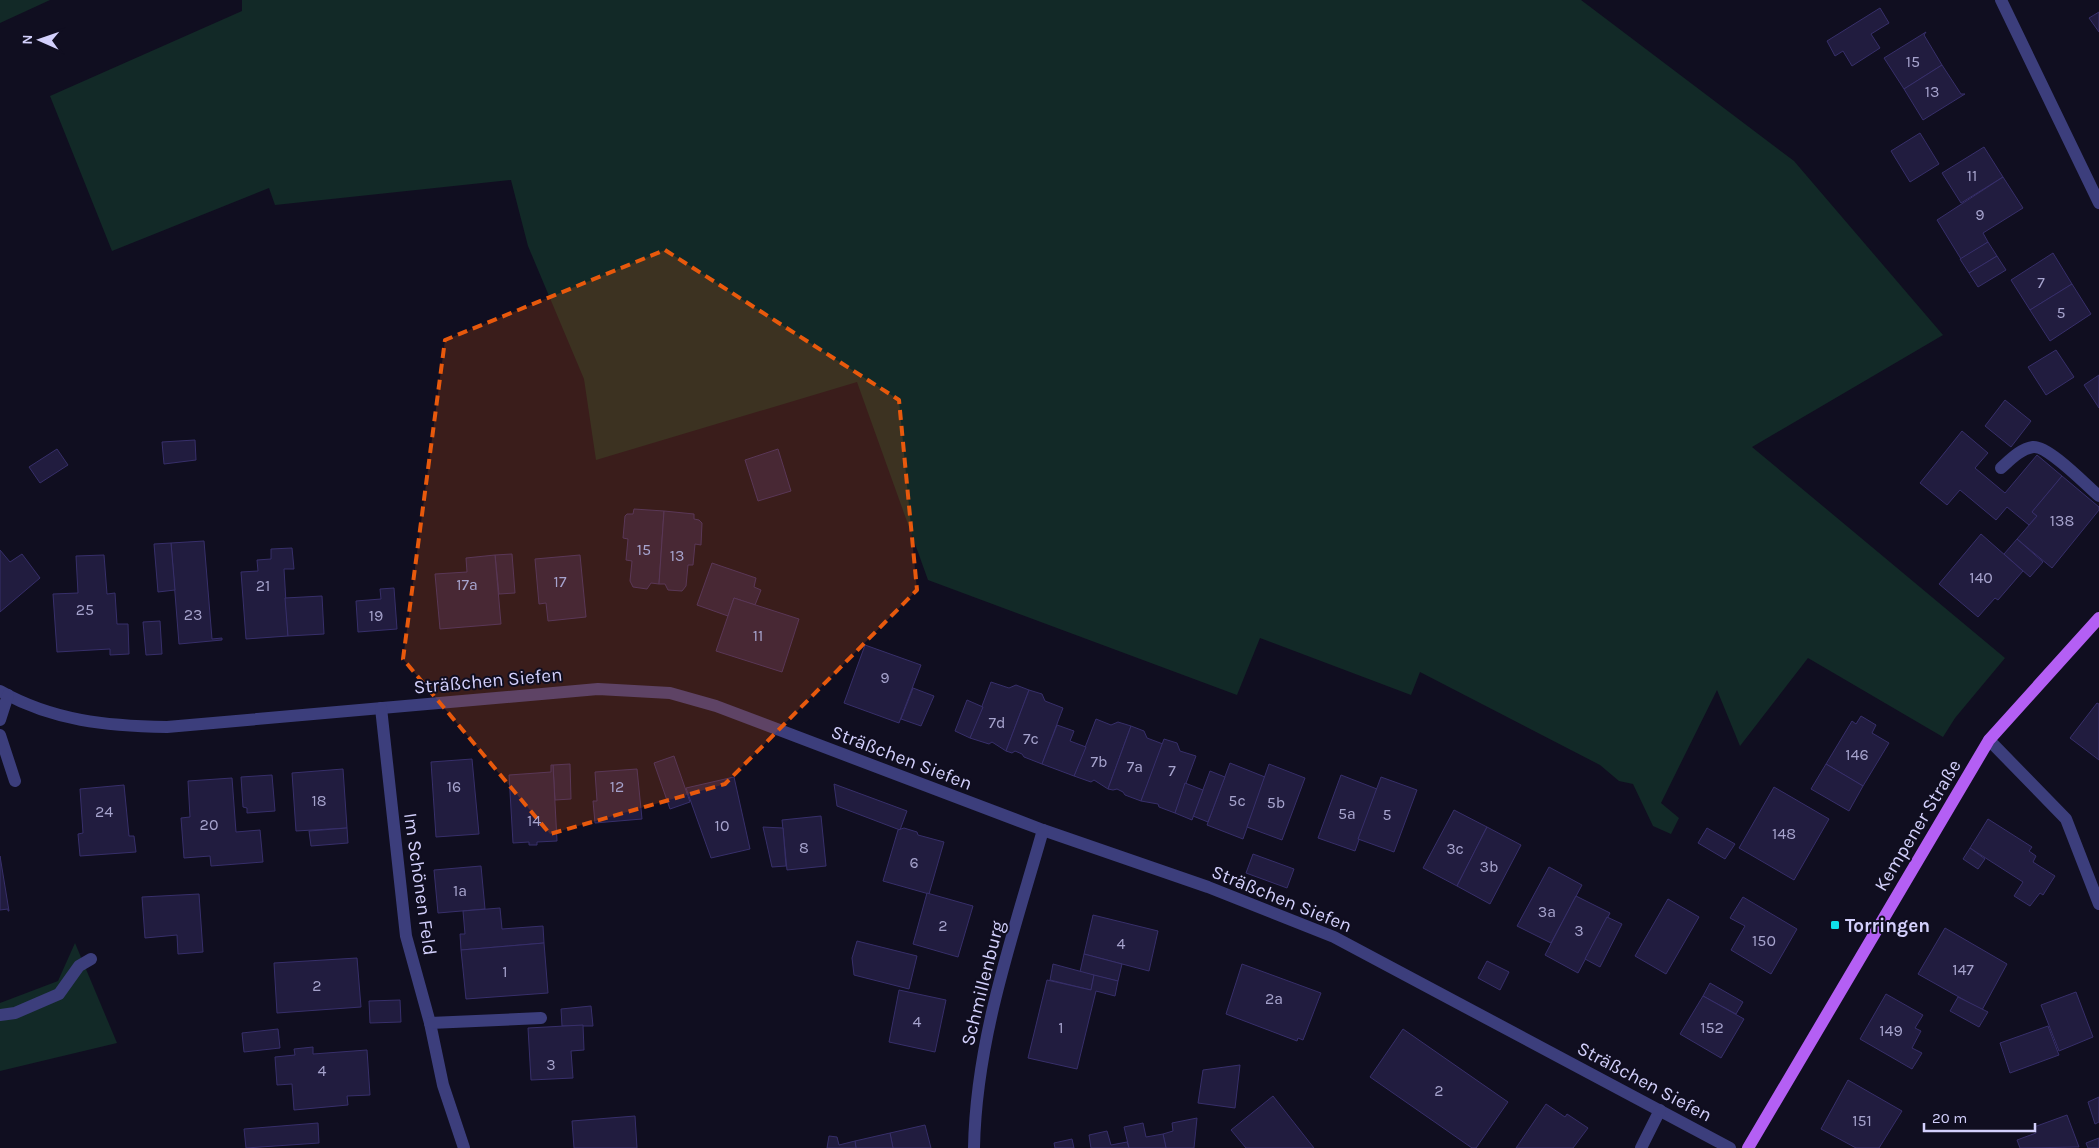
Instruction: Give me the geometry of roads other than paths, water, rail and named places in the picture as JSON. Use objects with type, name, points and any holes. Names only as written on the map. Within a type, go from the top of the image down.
[{"type":"main road","name":"Kempener Straße","points":[[1748,1148],[1989,740],[2099,618]]},
{"type":"street","points":[[2001,0],[2099,203]]},
{"type":"street","points":[[2001,468],[2018,453],[2035,447],[2047,451],[2099,496]]},
{"type":"street","name":"Sträßchen Siefen","points":[[4,693],[44,711],[84,721],[120,726],[213,724],[598,689],[670,694],[716,706],[1042,830],[1191,881],[1334,937],[1730,1148]]},
{"type":"street","points":[[0,720],[4,693]]},
{"type":"street","name":"Im Schönen Feld","points":[[381,708],[406,936],[430,1023],[443,1085],[464,1148]]},
{"type":"street","points":[[0,735],[15,781]]},
{"type":"street","points":[[1989,740],[2066,819],[2099,904]]},
{"type":"street","name":"Schmillenburg","points":[[974,1148],[978,1085],[984,1042],[1042,830]]},
{"type":"street","points":[[0,1015],[15,1013],[59,994],[79,966],[91,959]]},
{"type":"street","points":[[430,1023],[541,1018]]},
{"type":"street","points":[[1641,1148],[1660,1110]]},
{"type":"place","name":"Torringen","points":[[1835,925]]}]
